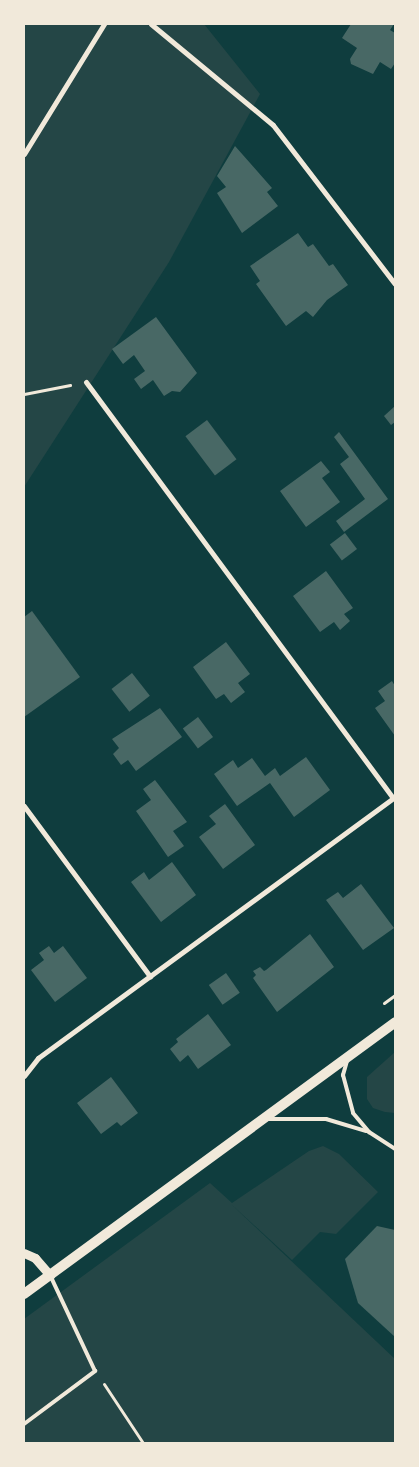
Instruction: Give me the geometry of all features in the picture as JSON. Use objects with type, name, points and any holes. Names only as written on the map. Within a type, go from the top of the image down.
[{"type":"main road","points":[[24,1294],[395,1022]]},
{"type":"street","points":[[24,154],[104,24]]},
{"type":"street","points":[[152,24],[273,125],[395,284]]},
{"type":"street","points":[[389,275],[395,270]]},
{"type":"street","points":[[24,1076],[38,1058],[394,797],[86,382]]},
{"type":"street","points":[[24,806],[150,976]]},
{"type":"street","points":[[24,1253],[35,1258],[50,1275]]},
{"type":"lane","points":[[348,1056],[343,1075],[345,1094],[353,1113],[369,1132]]},
{"type":"lane","points":[[261,1120],[314,1118],[339,1121],[369,1132],[395,1149]]},
{"type":"lane","points":[[24,1424],[95,1371],[50,1275]]},
{"type":"path","points":[[24,394],[86,382]]},
{"type":"path","points":[[95,1371],[142,1443]]},
{"type":"shaded area","points":[[24,24],[204,24],[260,94],[169,262],[24,487]]},
{"type":"shaded area","points":[[395,1052],[395,1113],[373,1108],[367,1099],[367,1077]]},
{"type":"shaded area","points":[[323,1146],[339,1154],[378,1192],[336,1234],[320,1232],[292,1260],[231,1204],[395,1359],[395,1443],[24,1443],[24,1319],[210,1183],[232,1203],[309,1151]]},
{"type":"building","points":[[351,24],[394,24],[390,30],[395,33],[395,63],[391,69],[380,62],[373,74],[351,64],[350,59],[357,48],[342,38]]},
{"type":"building","points":[[235,146],[272,188],[267,192],[278,206],[242,233],[217,193],[226,187],[217,176]]},
{"type":"building","points":[[298,233],[308,247],[313,244],[329,266],[333,264],[348,285],[327,300],[313,317],[306,311],[286,326],[256,284],[260,281],[250,266]]},
{"type":"building","points":[[156,317],[197,373],[180,392],[172,391],[164,396],[153,380],[141,389],[134,379],[145,371],[134,355],[123,364],[112,349]]},
{"type":"building","points":[[395,406],[395,422],[391,425],[384,416]]},
{"type":"building","points":[[207,420],[236,459],[215,475],[185,436]]},
{"type":"building","points":[[339,432],[388,499],[344,532],[336,521],[365,499],[340,464],[349,457],[334,437]]},
{"type":"building","points":[[321,461],[330,472],[322,478],[340,502],[306,527],[280,491]]},
{"type":"building","points":[[345,533],[357,549],[342,560],[330,544]]},
{"type":"building","points":[[326,571],[353,608],[344,614],[350,621],[340,630],[334,622],[320,632],[293,596]]},
{"type":"building","points":[[32,611],[80,677],[24,717],[24,617]]},
{"type":"building","points":[[226,642],[250,674],[238,683],[245,692],[231,703],[224,694],[216,699],[193,667]]},
{"type":"building","points":[[132,673],[150,696],[129,712],[112,689]]},
{"type":"building","points":[[392,681],[395,686],[395,736],[375,708],[385,701],[378,691]]},
{"type":"building","points":[[160,708],[182,737],[136,771],[128,760],[121,765],[113,754],[119,748],[112,739]]},
{"type":"building","points":[[198,717],[213,737],[198,748],[183,728]]},
{"type":"building","points":[[306,757],[330,790],[294,817],[270,783],[237,806],[214,774],[233,760],[238,768],[252,758],[265,776],[275,768],[280,776]]},
{"type":"building","points":[[155,780],[187,822],[173,831],[184,846],[168,857],[136,811],[151,800],[143,789]]},
{"type":"building","points":[[225,804],[255,845],[223,869],[199,837],[216,824],[209,816]]},
{"type":"building","points":[[172,862],[196,895],[161,922],[131,882],[144,872],[149,880]]},
{"type":"building","points":[[361,884],[394,928],[363,950],[326,900],[338,892],[343,898]]},
{"type":"building","points":[[310,934],[334,967],[277,1012],[253,978],[256,975],[253,971],[260,967],[264,971],[266,970]]},
{"type":"building","points":[[49,946],[54,953],[63,946],[87,978],[55,1002],[31,970],[44,960],[39,953]]},
{"type":"building","points":[[226,973],[240,993],[223,1005],[209,985]]},
{"type":"building","points":[[208,1014],[231,1045],[198,1069],[188,1055],[180,1062],[170,1049],[178,1042],[176,1039]]},
{"type":"building","points":[[111,1077],[138,1113],[121,1126],[117,1122],[101,1134],[77,1103]]},
{"type":"building","points":[[377,1226],[395,1230],[395,1337],[358,1303],[345,1259]]}]
